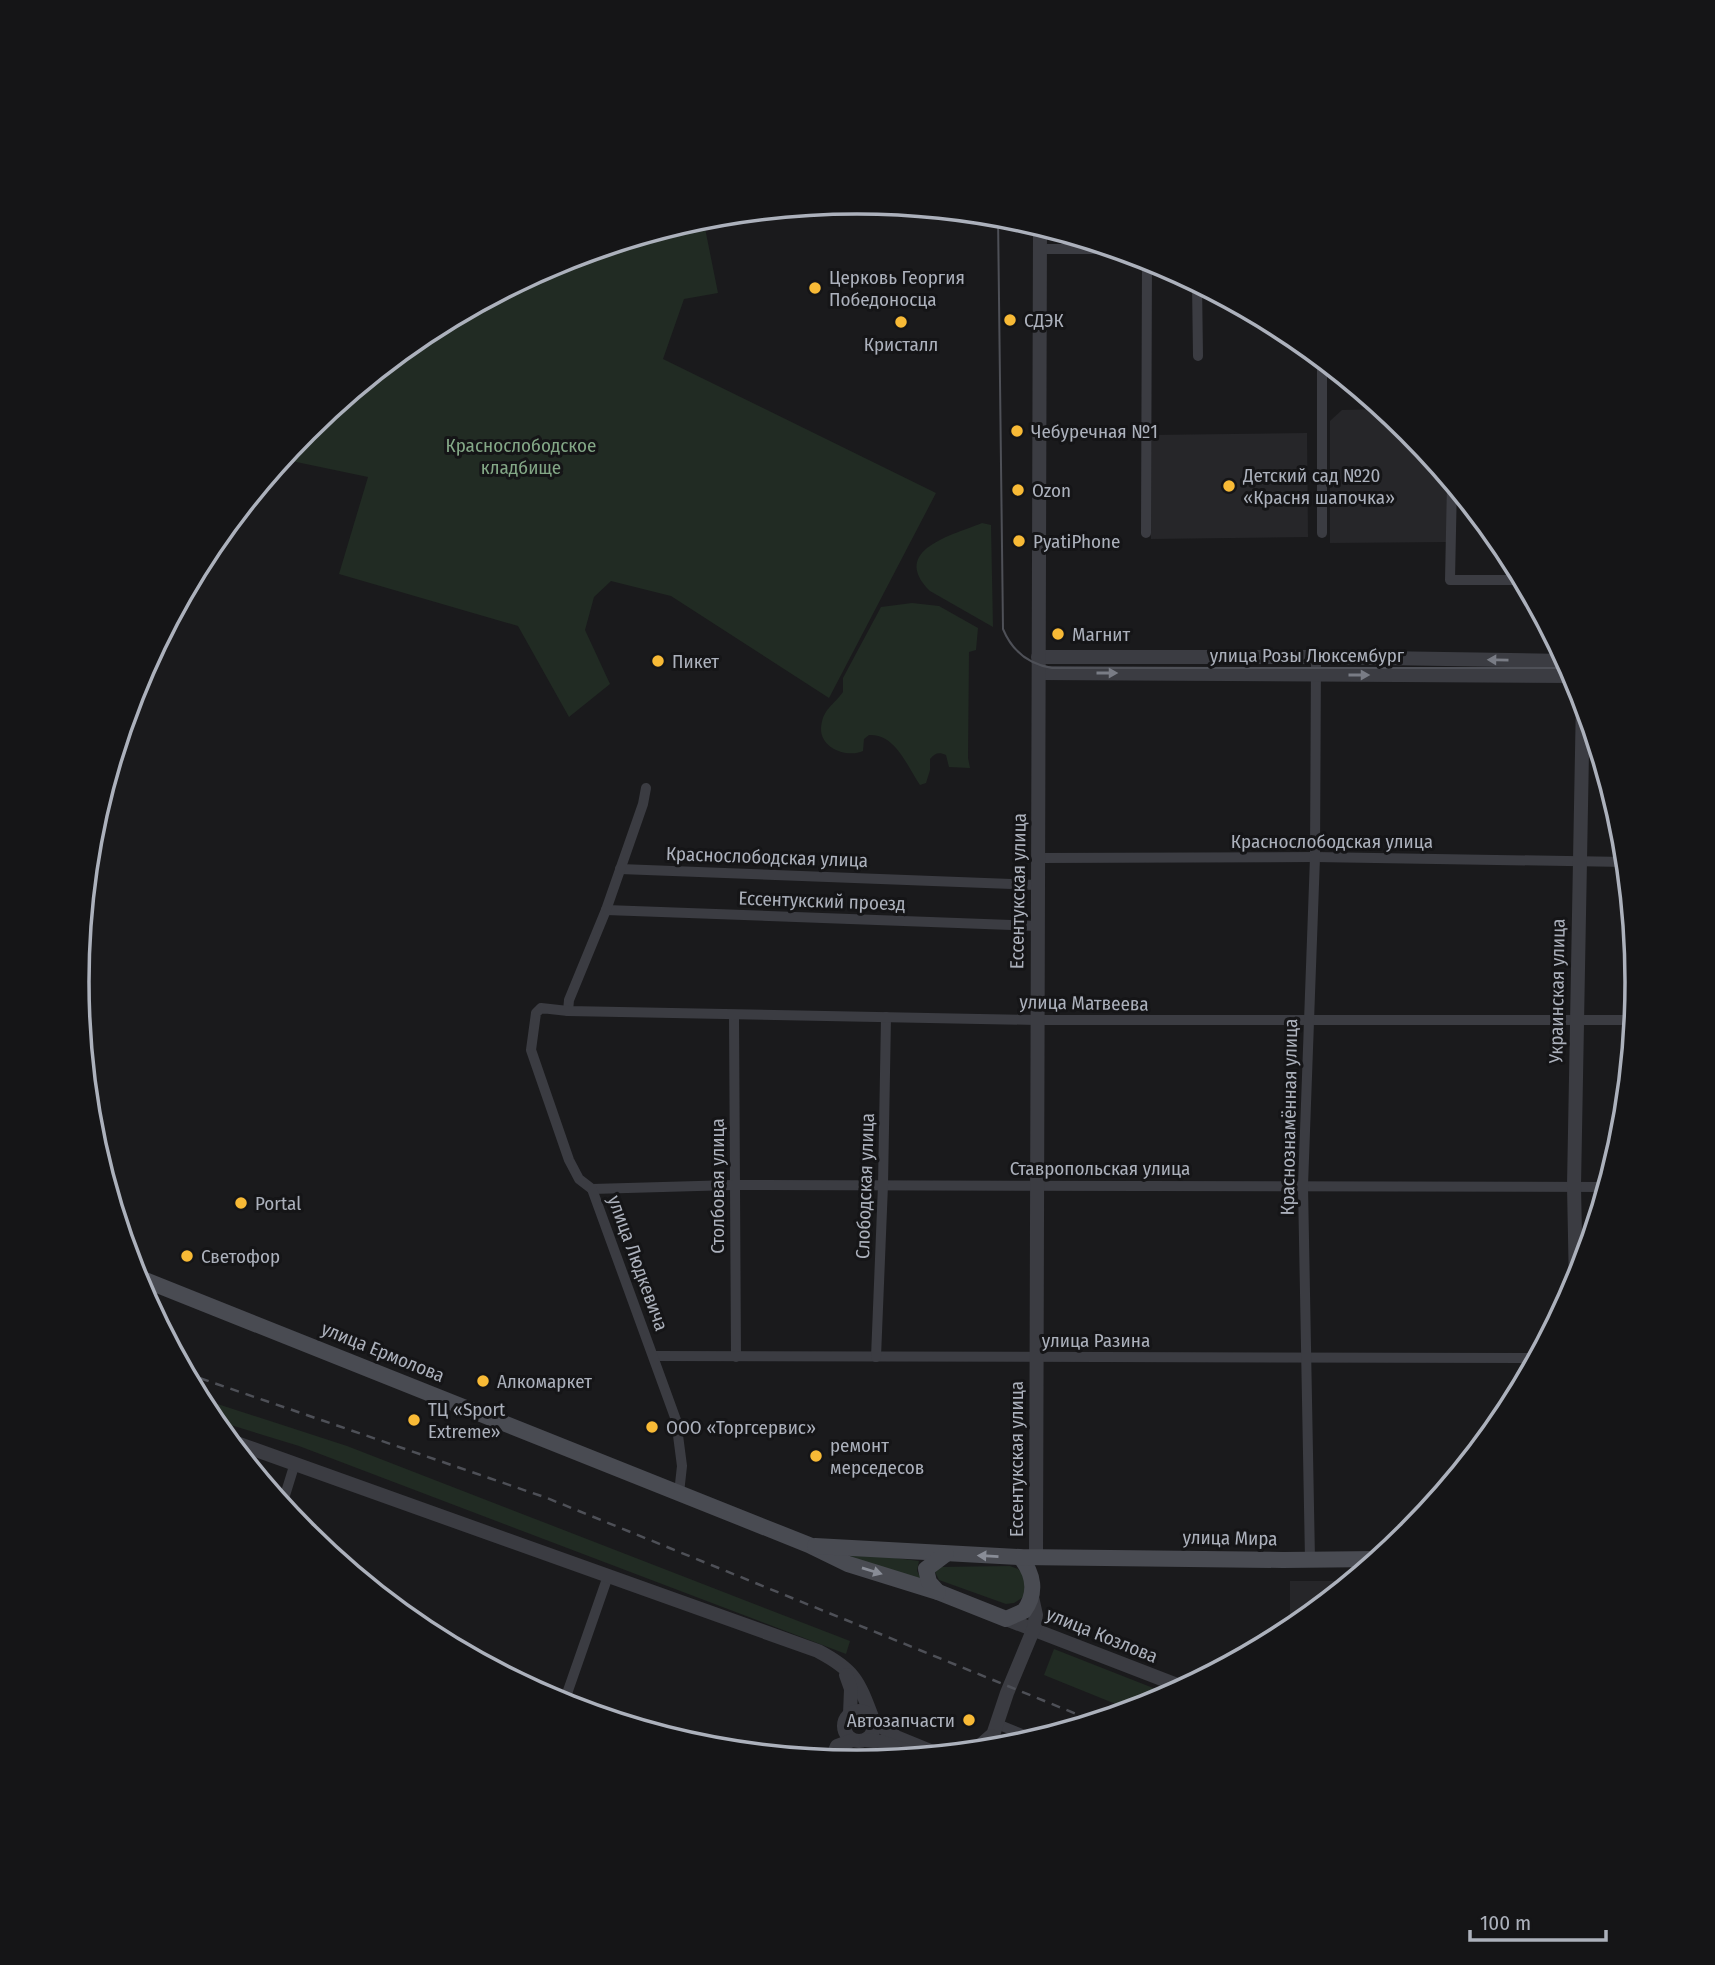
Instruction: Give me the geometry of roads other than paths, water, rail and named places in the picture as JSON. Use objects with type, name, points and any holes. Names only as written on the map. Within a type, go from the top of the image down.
[{"type":"main road","name":"улица Ермолова","points":[[151,1282],[809,1545]]},
{"type":"main road","name":"улица Мира","points":[[809,1545],[1028,1557],[1365,1559]]},
{"type":"main road","points":[[809,1545],[848,1564],[938,1592],[1006,1619]]},
{"type":"main road","points":[[938,1592],[929,1582],[926,1569],[946,1554]]},
{"type":"main road","points":[[1028,1557],[1033,1593]]},
{"type":"main road","name":"улица Мира","points":[[1006,1619],[1024,1611],[1037,1577],[1046,1566],[1080,1557]]},
{"type":"street","name":"Ессентукская улица","points":[[1028,1557],[1035,1358],[1037,1186],[1040,236]]},
{"type":"street","points":[[1040,249],[1085,249]]},
{"type":"street","points":[[1146,533],[1147,271]]},
{"type":"street","points":[[1197,293],[1198,356]]},
{"type":"street","points":[[1322,371],[1322,533]]},
{"type":"street","points":[[1452,496],[1450,580],[1511,580]]},
{"type":"street","name":"улица Розы Люксембург","points":[[1038,657],[1555,661]]},
{"type":"street","name":"Краснознамённая улица","points":[[1310,1560],[1303,1186],[1315,857],[1316,657]]},
{"type":"street","name":"улица Розы Люксембург","points":[[1039,673],[1561,676]]},
{"type":"street","name":"Украинская улица","points":[[1575,1254],[1578,862],[1582,728]]},
{"type":"street","points":[[568,1011],[569,1000],[606,910],[643,804],[646,788]]},
{"type":"street","name":"Краснослободская улица","points":[[1038,858],[1315,857],[1616,862]]},
{"type":"street","name":"Краснослободская улица","points":[[620,869],[1038,885]]},
{"type":"street","name":"Ессентукский проезд","points":[[606,910],[1037,926]]},
{"type":"street","name":"улица Матвеева","points":[[536,1013],[541,1008],[568,1011],[1036,1020],[1625,1020]]},
{"type":"street","name":"улица Людкевича","points":[[536,1013],[531,1050],[569,1160],[579,1179],[592,1189],[676,1420],[682,1466],[679,1493]]},
{"type":"street","name":"Столбовая улица","points":[[734,1015],[736,1357]]},
{"type":"street","name":"Слободская улица","points":[[876,1357],[886,1017]]},
{"type":"street","name":"Ставропольская улица","points":[[592,1189],[733,1185],[1598,1187]]},
{"type":"street","name":"улица Разина","points":[[654,1356],[1528,1358]]},
{"type":"street","points":[[245,1446],[818,1651],[839,1662],[850,1671],[856,1681],[872,1719],[873,1732],[853,1730]]},
{"type":"street","points":[[285,1495],[295,1463]]},
{"type":"street","points":[[567,1693],[608,1576]]},
{"type":"street","points":[[991,1739],[1034,1628],[1036,1615],[1033,1593]]},
{"type":"street","name":"улица Козлова","points":[[1006,1619],[1172,1683]]},
{"type":"street","points":[[839,1662],[851,1689],[853,1730]]},
{"type":"street","points":[[835,1750],[853,1730],[862,1711],[896,1737],[922,1748]]},
{"type":"street","points":[[853,1730],[902,1749]]},
{"type":"street","points":[[994,1730],[1014,1735]]},
{"type":"street","points":[[985,1740],[994,1730]]},
{"type":"tram line","points":[[998,228],[1003,629],[1011,644],[1022,655],[1052,668],[1558,668]]},
{"type":"railway","points":[[199,1378],[547,1498],[1083,1717]]},
{"type":"place","name":"Церковь Георгия Победоносца","points":[[815,288]]},
{"type":"place","name":"СДЭК","points":[[1010,320]]},
{"type":"place","name":"Кристалл","points":[[901,322]]},
{"type":"place","name":"Чебуречная №1","points":[[1017,431]]},
{"type":"place","name":"Детский сад №20 «Красня шапочка»","points":[[1229,486]]},
{"type":"place","name":"Ozon","points":[[1018,490]]},
{"type":"place","name":"PyatiPhone","points":[[1019,541]]},
{"type":"place","name":"Магнит","points":[[1058,634]]},
{"type":"place","name":"Пикет","points":[[658,661]]},
{"type":"place","name":"Portal","points":[[241,1203]]},
{"type":"place","name":"Светофор","points":[[187,1256]]},
{"type":"place","name":"Алкомаркет","points":[[483,1381]]},
{"type":"place","name":"ТЦ «Sport Extreme»","points":[[414,1420]]},
{"type":"place","name":"ООО «Торгсервис»","points":[[652,1427]]},
{"type":"place","name":"ремонт мерседесов","points":[[816,1456]]},
{"type":"place","name":"Автозапчасти","points":[[969,1720]]},
{"type":"park label","name":"Краснослободское кладбище","points":[[521,456]]}]
